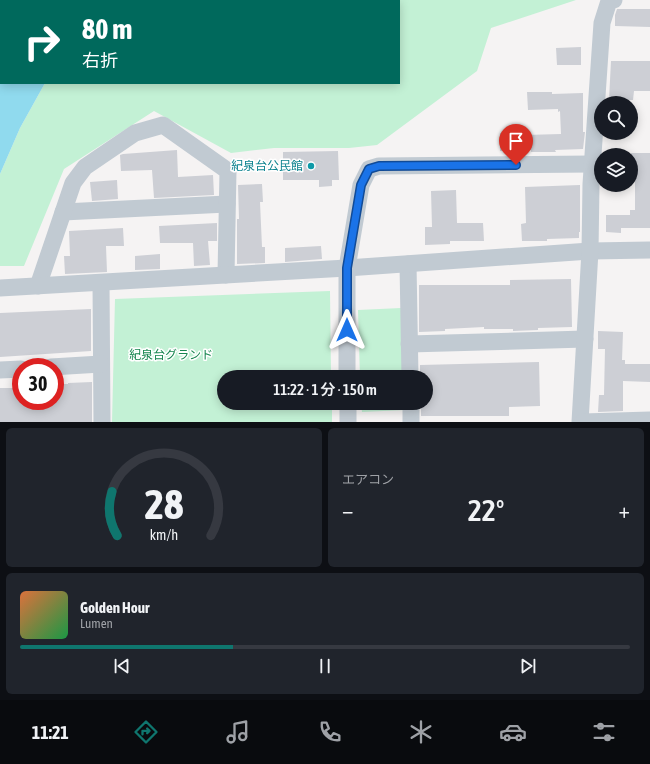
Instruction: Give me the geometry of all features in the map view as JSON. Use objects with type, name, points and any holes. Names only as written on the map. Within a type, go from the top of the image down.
[{"type":"street","points":[[614,0],[609,1],[602,23],[592,164],[590,251],[581,422],[650,420]]},
{"type":"street","points":[[38,286],[73,183],[85,167],[135,133],[163,125],[228,171],[226,275]]},
{"type":"street","points":[[348,370],[347,268],[361,185],[369,169],[379,166],[592,164]]},
{"type":"street","points":[[63,212],[227,204]]},
{"type":"street","points":[[0,288],[347,268],[590,251],[650,250]]},
{"type":"street","points":[[408,264],[410,370]]},
{"type":"street","points":[[101,283],[102,422]]},
{"type":"street","points":[[409,344],[585,339]]},
{"type":"street","points":[[64,366],[101,364]]},
{"type":"street","points":[[0,370],[12,369]]},
{"type":"street","points":[[348,410],[348,422]]},
{"type":"street","points":[[411,410],[411,422]]},
{"type":"green space","points":[[400,0],[576,0],[491,28],[477,71],[377,145],[349,148],[274,148],[231,153],[154,111],[64,169],[24,266],[0,266],[0,174],[20,128],[44,84],[400,84]]},
{"type":"green space","name":"紀泉台グランド","points":[[330,291],[331,370],[217,370],[217,410],[332,410],[332,422],[112,422],[115,299]]},
{"type":"green space","points":[[401,308],[404,370],[360,370],[358,310]]},
{"type":"green space","points":[[362,410],[405,410],[362,412]]},
{"type":"water","points":[[0,84],[44,84],[20,128],[0,174]]},
{"type":"building","points":[[617,9],[650,9],[650,27],[615,26],[615,15]]},
{"type":"building","points":[[581,47],[581,65],[557,65],[556,48]]},
{"type":"building","points":[[611,61],[650,61],[650,91],[634,91],[633,96],[609,96]]},
{"type":"building","points":[[527,92],[552,92],[552,94],[583,93],[583,132],[585,132],[583,149],[555,150],[556,152],[531,152],[531,150],[500,151],[500,133],[525,133],[525,135],[561,134],[560,111],[558,112],[558,109],[528,110]]},
{"type":"building","points":[[177,150],[178,177],[213,175],[214,195],[154,198],[152,170],[121,171],[120,155]]},
{"type":"building","name":"紀泉台公民館","points":[[338,151],[339,180],[332,180],[332,186],[319,187],[319,180],[283,180],[283,152]]},
{"type":"building","points":[[638,153],[650,153],[650,228],[621,228],[621,233],[606,232],[606,215],[630,215],[630,210],[635,210],[635,192],[638,192]]},
{"type":"building","points":[[117,180],[118,199],[92,201],[90,182]]},
{"type":"building","points":[[262,184],[263,202],[260,202],[262,247],[265,247],[265,263],[237,264],[237,219],[239,219],[238,185]]},
{"type":"building","points":[[580,185],[579,238],[547,239],[547,241],[522,241],[521,224],[526,223],[525,187]]},
{"type":"building","points":[[456,190],[457,223],[483,223],[484,241],[450,241],[450,244],[425,245],[425,227],[432,227],[431,191]]},
{"type":"building","points":[[217,223],[217,241],[208,241],[210,265],[194,266],[193,243],[160,243],[159,226]]},
{"type":"building","points":[[123,228],[124,246],[106,246],[107,272],[65,274],[64,256],[70,256],[69,231]]},
{"type":"building","points":[[321,246],[322,259],[285,262],[285,248]]},
{"type":"building","points":[[160,254],[160,269],[135,270],[135,256]]},
{"type":"building","points":[[571,279],[572,327],[538,328],[538,330],[513,331],[513,329],[484,329],[484,327],[419,332],[419,285],[510,285],[510,280]]},
{"type":"building","points":[[91,309],[91,351],[0,357],[0,313]]},
{"type":"building","points":[[598,331],[623,332],[622,360],[625,360],[625,364],[650,364],[650,382],[623,381],[623,411],[598,412],[599,395],[604,395],[605,349],[598,349]]},
{"type":"building","points":[[539,362],[540,406],[509,407],[509,416],[421,416],[421,410],[433,410],[433,370],[420,370],[420,365]]},
{"type":"building","points":[[92,382],[92,422],[0,422],[0,388],[12,388],[12,410],[64,410],[64,384]]},
{"type":"place","name":"紀泉台公民館","points":[[311,166]]},
{"type":"route","points":[[347,330],[347,268],[361,185],[369,169],[379,166],[516,165]]}]
